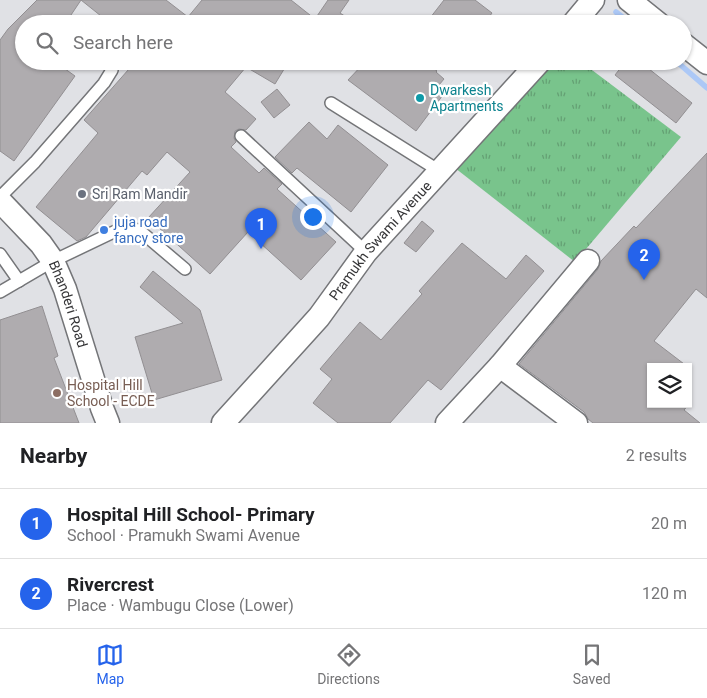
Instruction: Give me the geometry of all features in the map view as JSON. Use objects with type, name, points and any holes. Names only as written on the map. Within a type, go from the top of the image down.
[{"type":"street","points":[[581,15],[594,0]]},
{"type":"street","points":[[629,0],[648,15]]},
{"type":"street","points":[[692,51],[707,63]]},
{"type":"street","name":"Pramukh Swami Avenue","points":[[223,423],[319,317],[366,252],[441,172],[532,70]]},
{"type":"street","name":"Bhanderi Road","points":[[0,201],[41,244],[52,261],[65,289],[108,423]]},
{"type":"street","points":[[448,423],[500,366],[588,260]]},
{"type":"street","points":[[500,366],[576,423]]},
{"type":"lane","points":[[0,197],[35,162],[104,83],[112,70]]},
{"type":"lane","points":[[331,103],[441,172]]},
{"type":"lane","points":[[241,136],[366,252]]},
{"type":"lane","points":[[0,292],[52,261],[122,228],[139,230],[185,269]]},
{"type":"lane","points":[[0,254],[19,281]]},
{"type":"green space","points":[[546,70],[592,70],[681,137],[575,262],[455,168]]},
{"type":"building","points":[[37,0],[81,0],[71,15],[22,15]]},
{"type":"building","points":[[81,0],[166,0],[185,15],[100,15]]},
{"type":"building","points":[[202,0],[291,0],[310,15],[190,15]]},
{"type":"building","points":[[328,0],[349,0],[340,13],[343,15],[318,15]]},
{"type":"building","points":[[444,0],[475,0],[492,13],[491,15],[432,15]]},
{"type":"building","points":[[15,22],[15,70],[67,70],[75,76],[14,161],[0,151],[0,40]]},
{"type":"building","points":[[128,70],[243,70],[225,92],[256,119],[246,130],[239,129],[235,131],[234,138],[236,142],[231,147],[259,173],[264,168],[282,184],[277,189],[336,242],[301,280],[248,232],[210,274],[148,218],[190,172],[167,152],[147,175],[142,171],[86,237],[77,241],[36,207],[98,133],[84,120]]},
{"type":"building","points":[[251,70],[284,70],[275,84]]},
{"type":"building","name":"Dwarkesh Apartments","points":[[357,70],[436,70],[444,79],[439,85],[446,91],[416,131],[348,80]]},
{"type":"building","points":[[619,70],[650,70],[692,103],[676,123],[615,75]]},
{"type":"building","points":[[277,89],[290,105],[274,118],[261,102]]},
{"type":"building","points":[[309,122],[327,139],[338,125],[388,165],[351,212],[297,168],[292,173],[275,157]]},
{"type":"building","points":[[707,153],[707,298],[696,289],[654,341],[683,363],[647,363],[647,408],[686,408],[684,410],[700,423],[593,423],[584,412],[519,364],[598,269],[601,261],[634,226],[636,228]]},
{"type":"building","points":[[422,221],[434,231],[416,252],[404,243]]},
{"type":"building","points":[[462,243],[506,279],[526,255],[544,271],[441,390],[428,380],[390,423],[338,423],[313,403],[332,379],[320,369],[360,322],[381,340],[422,294],[419,291]]},
{"type":"building","points":[[153,271],[200,310],[222,380],[154,400],[135,337],[183,323],[140,287]]},
{"type":"building","points":[[42,306],[58,356],[54,358],[79,423],[0,423],[0,320]]},
{"type":"waterway","points":[[616,12],[620,15]]},
{"type":"waterway","points":[[686,70],[707,88]]},
{"type":"place","name":"Dwarkesh Apartments","points":[[420,98]]},
{"type":"place","name":"Sri Ram Mandir","points":[[82,194]]},
{"type":"place","name":"juja road fancy store","points":[[104,230]]},
{"type":"place","name":"Hospital Hill School- Primary","points":[[261,249]]},
{"type":"place","name":"Rivercrest","points":[[644,280]]},
{"type":"place","name":"Hospital Hill School - ECDE","points":[[57,393]]}]
